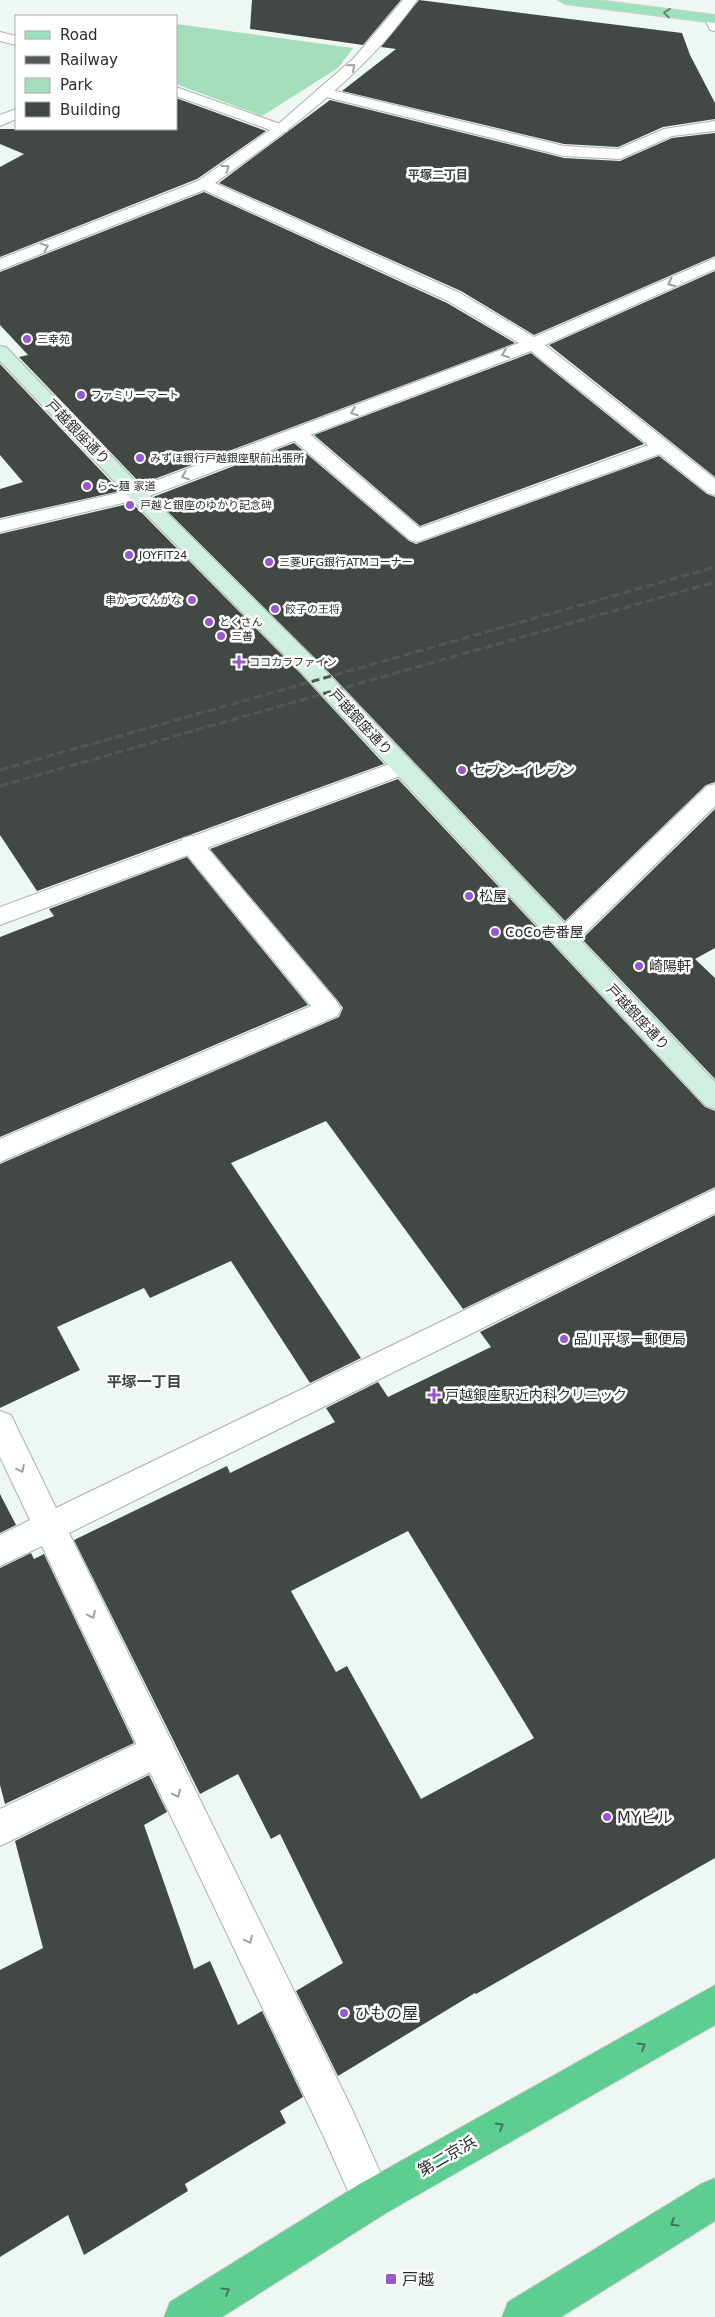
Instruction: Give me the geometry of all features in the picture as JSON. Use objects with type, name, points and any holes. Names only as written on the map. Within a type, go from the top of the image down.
[{"type":"highway","name":"第二京浜","points":[[185,2317],[372,2199],[715,2004]]},
{"type":"highway","points":[[523,2317],[715,2198]]},
{"type":"main road","points":[[565,0],[604,2],[714,18]]},
{"type":"main road","points":[[658,0],[714,18]]},
{"type":"street","points":[[0,265],[204,184],[281,129],[323,92],[371,48],[410,0]]},
{"type":"street","points":[[0,36],[15,41]]},
{"type":"street","points":[[323,92],[564,151],[620,154],[669,132],[715,126]]},
{"type":"street","points":[[178,93],[281,129]]},
{"type":"street","points":[[0,121],[15,114]]},
{"type":"street","points":[[204,184],[454,297],[533,344],[715,489]]},
{"type":"street","points":[[0,526],[137,494],[533,344],[715,263]]},
{"type":"street","name":"戸越銀座通り","points":[[0,351],[137,494],[292,649],[715,1099]]},
{"type":"street","points":[[298,434],[417,536],[661,447]]},
{"type":"street","points":[[0,916],[190,844],[403,767]]},
{"type":"street","points":[[564,939],[715,792]]},
{"type":"street","points":[[0,1151],[328,1009],[190,844]]},
{"type":"street","points":[[0,1551],[715,1200]]},
{"type":"street","points":[[0,1425],[338,2121],[372,2199]]},
{"type":"street","points":[[0,1828],[157,1751]]},
{"type":"green space","points":[[178,24],[353,48],[338,68],[262,116],[178,85]]},
{"type":"building","points":[[252,0],[401,0],[363,45],[250,29]]},
{"type":"building","points":[[419,0],[682,33],[690,55],[715,103],[715,119],[663,127],[618,147],[564,144],[342,91],[396,49],[381,47]]},
{"type":"building","points":[[178,99],[266,131],[197,179],[0,257],[0,167],[24,154],[0,144],[0,129],[178,130]]},
{"type":"building","points":[[330,100],[564,158],[620,161],[672,138],[715,133],[715,256],[534,335],[461,291],[219,183]]},
{"type":"building","points":[[204,192],[447,303],[515,343],[141,484],[19,357],[28,355],[0,325],[0,272]]},
{"type":"building","points":[[715,271],[715,477],[549,345]]},
{"type":"building","points":[[531,353],[644,444],[420,526],[314,435]]},
{"type":"building","points":[[0,364],[120,491],[0,518],[0,489],[23,482],[0,455]]},
{"type":"building","points":[[294,443],[409,541],[416,544],[659,456],[707,494],[715,497],[715,782],[706,785],[565,921],[318,661],[153,497]]},
{"type":"building","points":[[132,503],[300,673],[384,764],[37,891],[0,835],[0,534]]},
{"type":"building","points":[[398,779],[705,1107],[715,1111],[715,1187],[463,1309],[326,1121],[231,1163],[361,1358],[310,1383],[231,1261],[150,1298],[144,1288],[57,1327],[80,1370],[0,1408],[0,1164],[339,1017],[343,1008],[338,1001],[210,849]]},
{"type":"building","points":[[715,809],[715,948],[695,959],[715,978],[715,1079],[582,939]]},
{"type":"building","points":[[187,857],[308,1005],[0,1137],[0,937],[54,916],[49,909]]},
{"type":"building","points":[[715,1215],[715,1858],[475,1993],[338,2076],[296,1991],[343,1963],[280,1834],[271,1839],[238,1774],[200,1794],[74,1540],[227,1466],[230,1473],[335,1422],[326,1408],[378,1382],[388,1397],[491,1347],[480,1332]],"holes":[[[408,1531],[534,1738],[421,1799],[347,1666],[336,1672],[291,1591]]]},
{"type":"building","points":[[0,1494],[16,1525],[0,1533]]},
{"type":"building","points":[[31,1553],[34,1559],[44,1554],[134,1743],[5,1804],[0,1785],[0,1568]]},
{"type":"building","points":[[149,1775],[167,1812],[144,1825],[194,1969],[210,1961],[238,2025],[262,2011],[303,2097],[280,2111],[286,2123],[185,2184],[188,2191],[84,2255],[68,2215],[0,2257],[0,1970],[43,1948],[15,1841]]},
{"type":"railway","points":[[0,770],[715,567]]},
{"type":"railway","points":[[0,786],[715,582]]},
{"type":"place","name":"三幸苑","points":[[27,339]]},
{"type":"place","name":"ファミリーマート","points":[[81,395]]},
{"type":"place","name":"みずほ銀行戸越銀座駅前出張所","points":[[140,458]]},
{"type":"place","name":"ら～麺 家道","points":[[87,486]]},
{"type":"place","name":"戸越と銀座のゆかり記念碑","points":[[130,505]]},
{"type":"place","name":"JOYFIT24","points":[[129,555]]},
{"type":"place","name":"三菱UFG銀行ATMコーナー","points":[[269,562]]},
{"type":"place","name":"串かつでんがな","points":[[192,600]]},
{"type":"place","name":"餃子の王将","points":[[275,609]]},
{"type":"place","name":"とくさん","points":[[209,622]]},
{"type":"place","name":"三善","points":[[221,636]]},
{"type":"place","name":"ココカラファイン","points":[[239,662]]},
{"type":"place","name":"セブン-イレブン","points":[[462,770]]},
{"type":"place","name":"松屋","points":[[469,896]]},
{"type":"place","name":"CoCo壱番屋","points":[[495,932]]},
{"type":"place","name":"崎陽軒","points":[[639,966]]},
{"type":"place","name":"品川平塚一郵便局","points":[[564,1339]]},
{"type":"place","name":"戸越銀座駅近内科クリニック","points":[[434,1395]]},
{"type":"place","name":"MYビル","points":[[607,1817]]},
{"type":"place","name":"ひもの屋","points":[[344,2013]]},
{"type":"place","name":"戸越","points":[[391,2279]]},
{"type":"district","name":"平塚二丁目","points":[[438,175]]},
{"type":"district","name":"平塚一丁目","points":[[144,1382]]}]
